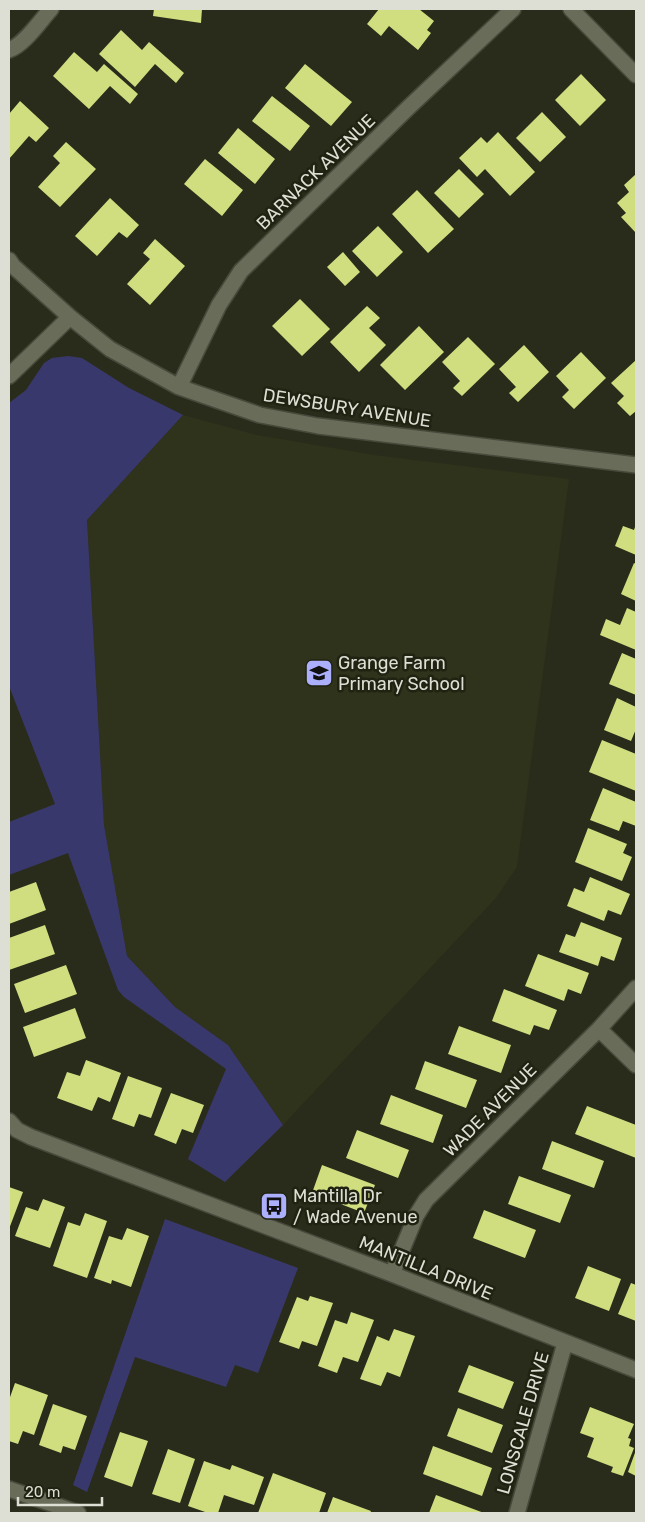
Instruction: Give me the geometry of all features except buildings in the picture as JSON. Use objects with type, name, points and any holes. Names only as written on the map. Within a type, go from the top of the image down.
[{"type":"street","points":[[9,50],[13,49],[28,35],[51,9]]},
{"type":"street","points":[[571,9],[636,75]]},
{"type":"street","name":"BARNACK AVENUE","points":[[179,387],[219,305],[241,271],[502,12]]},
{"type":"street","name":"DEWSBURY AVENUE","points":[[9,260],[13,266],[70,317],[110,349],[179,387],[260,415],[318,426],[636,465]]},
{"type":"street","points":[[9,376],[70,317]]},
{"type":"street","name":"WADE AVENUE","points":[[392,1274],[416,1216],[426,1200],[599,1028],[636,988]]},
{"type":"street","points":[[599,1028],[636,1065]]},
{"type":"street","name":"MANTILLA DRIVE","points":[[9,1121],[17,1130],[31,1138],[392,1274],[636,1370]]},
{"type":"street","name":"LONSCALE DRIVE","points":[[517,1513],[565,1343]]},
{"type":"street","points":[[9,1490],[78,1513]]},
{"type":"shaded area","points":[[68,356],[82,358],[129,388],[183,415],[87,520],[104,825],[127,956],[175,1007],[228,1045],[283,1125],[225,1182],[188,1159],[226,1069],[124,997],[118,990],[68,853],[9,875],[9,822],[55,804],[9,686],[9,403],[26,390],[44,363],[52,358]]},
{"type":"shaded area","name":"Grange Farm Primary School","points":[[183,415],[257,435],[374,455],[569,479],[517,867],[496,898],[283,1125],[228,1045],[175,1007],[127,956],[104,825],[87,520]]},
{"type":"shaded area","points":[[165,1219],[298,1268],[258,1373],[235,1365],[226,1387],[135,1357],[87,1492],[73,1485]]},
{"type":"place","name":"Grange Farm Primary School","points":[[319,673]]},
{"type":"place","name":"Mantilla Dr / Wade Avenue","points":[[274,1206]]}]
